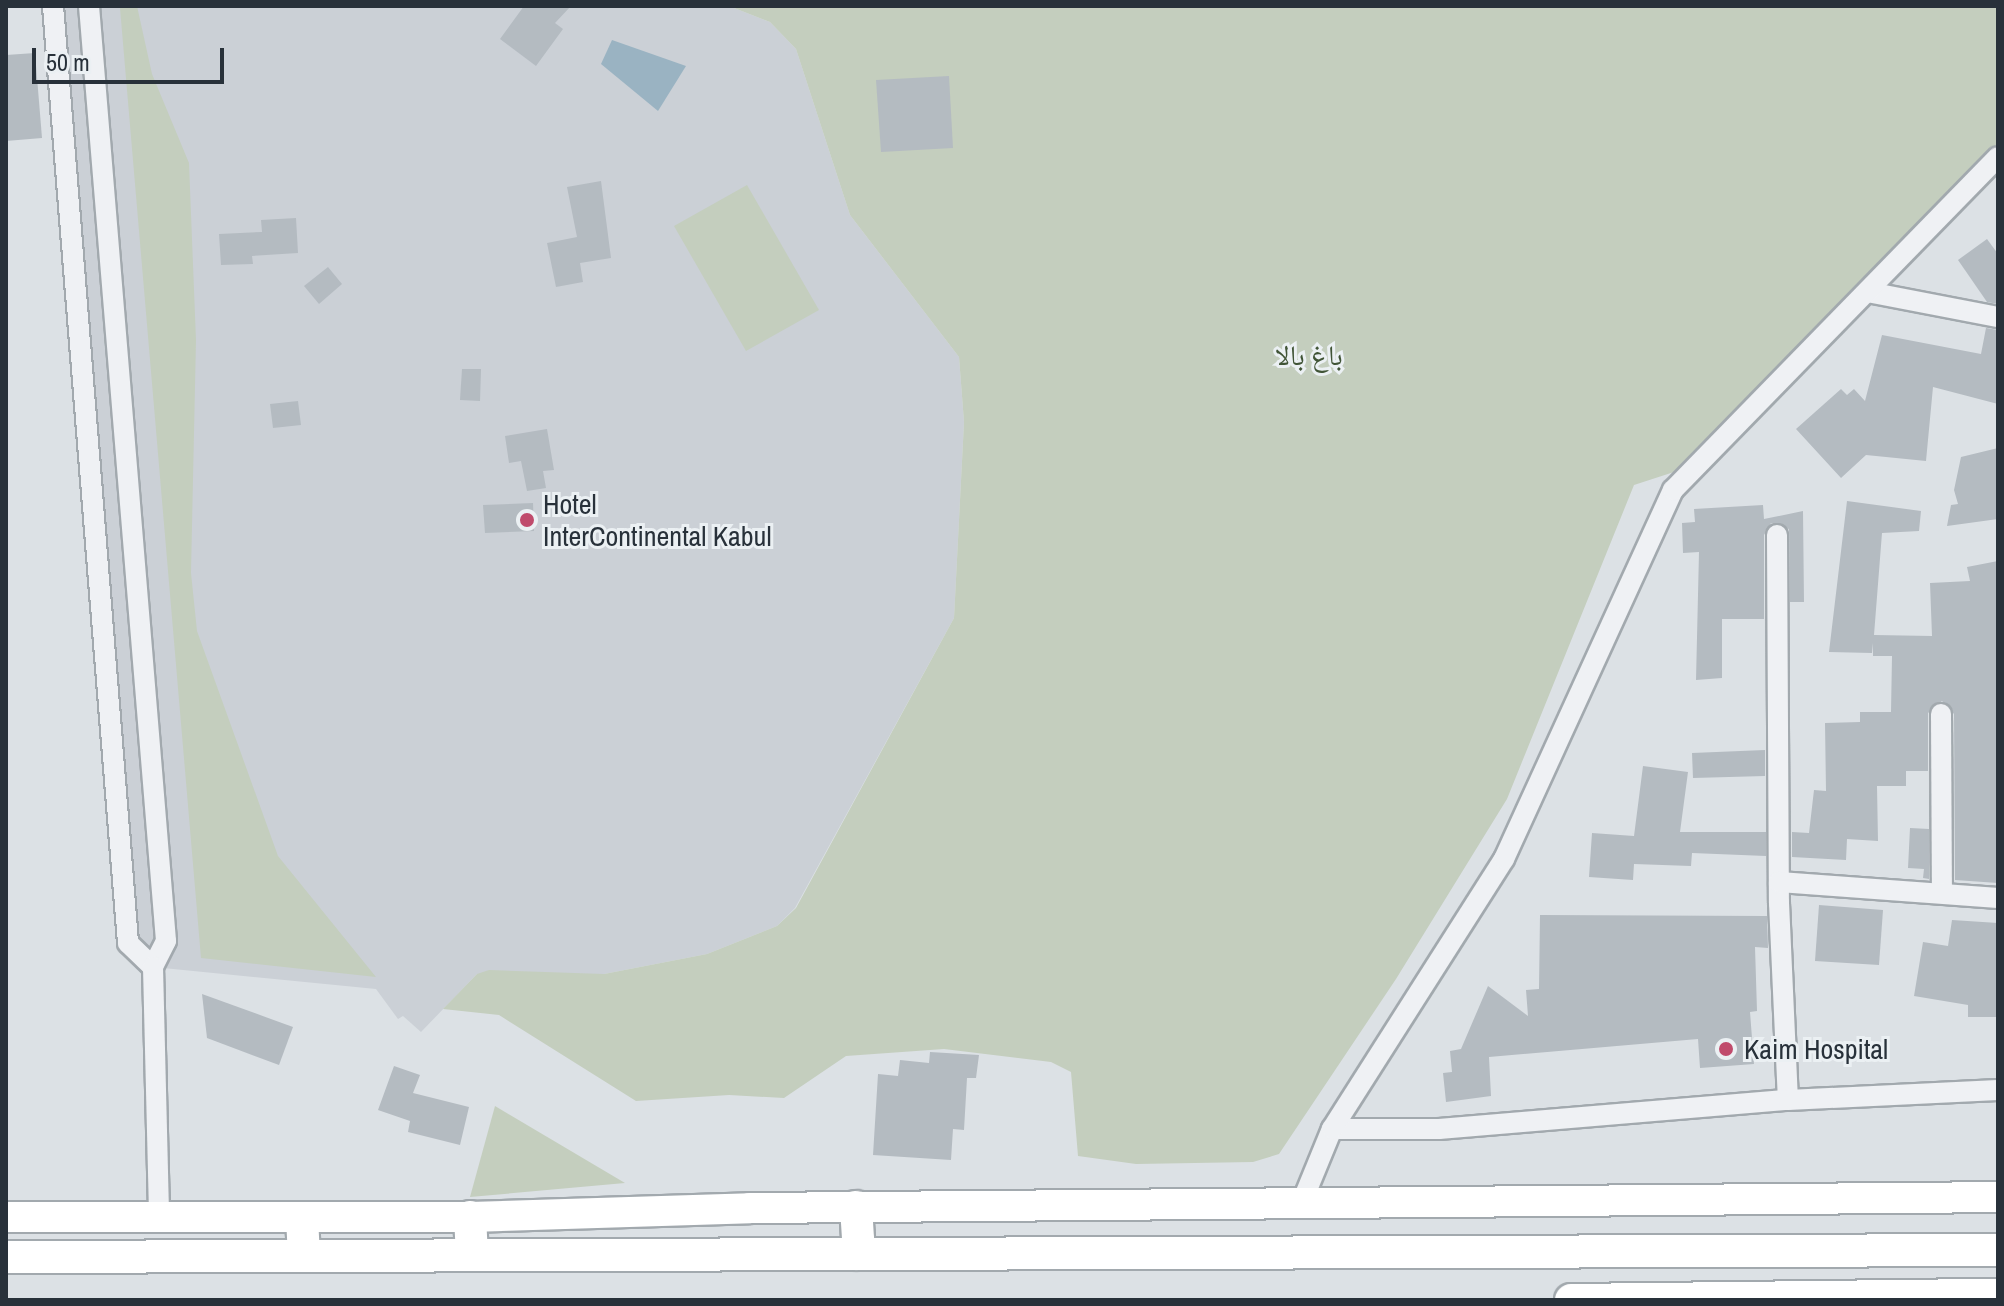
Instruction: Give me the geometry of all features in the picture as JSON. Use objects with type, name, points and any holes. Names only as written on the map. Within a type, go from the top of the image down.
[{"type":"main road","points":[[856,1207],[859,1254]]},
{"type":"main road","points":[[470,1217],[472,1254]]},
{"type":"main road","points":[[302,1218],[304,1253]]},
{"type":"main road","points":[[6,1257],[304,1253],[1998,1250]]},
{"type":"main road","points":[[1732,1251],[1733,1297]]},
{"type":"main road","points":[[1571,1300],[1998,1295]]},
{"type":"street","points":[[53,6],[128,943],[153,967]]},
{"type":"street","points":[[89,6],[166,941],[153,967],[159,1216]]},
{"type":"street","points":[[1302,1202],[1332,1129],[1504,859],[1673,490],[1998,157]]},
{"type":"street","points":[[1868,292],[1998,317]]},
{"type":"street","points":[[1777,535],[1779,882],[1788,1100]]},
{"type":"street","points":[[1941,714],[1942,893]]},
{"type":"street","points":[[1779,882],[1998,898]]},
{"type":"street","points":[[1332,1129],[1439,1129],[1788,1100],[1998,1090]]},
{"type":"street","points":[[6,1217],[470,1217],[856,1207],[1998,1197]]},
{"type":"shaded area","name":"Hotel InterContinental Kabul","points":[[53,6],[729,6],[770,22],[796,49],[850,215],[959,357],[964,422],[954,618],[795,908],[777,926],[707,954],[604,974],[477,974],[421,1032],[403,1016],[398,1019],[376,989],[153,967],[128,943]]},
{"type":"green space","points":[[137,6],[152,74],[189,163],[196,340],[191,573],[197,631],[278,856],[376,977],[201,958],[120,8]]},
{"type":"green space","name":"باغ بالا","points":[[729,6],[1998,6],[1998,151],[1674,472],[1634,485],[1507,799],[1396,979],[1279,1154],[1253,1162],[1136,1164],[1078,1156],[1071,1072],[1051,1062],[944,1049],[846,1056],[784,1098],[729,1095],[636,1101],[499,1015],[443,1009],[477,974],[489,970],[604,974],[707,954],[777,926],[796,908],[954,618],[964,422],[959,357],[850,215],[796,49],[770,22]]},
{"type":"green space","points":[[747,185],[819,310],[746,351],[674,226]]},
{"type":"green space","points":[[495,1106],[625,1183],[470,1197]]},
{"type":"water","points":[[612,40],[686,66],[658,111],[601,64]]},
{"type":"building","points":[[524,6],[571,6],[555,23],[563,29],[536,66],[500,39]]},
{"type":"building","points":[[35,53],[42,138],[6,141],[6,55]]},
{"type":"building","points":[[949,76],[953,148],[881,152],[876,80]]},
{"type":"building","points":[[601,181],[611,258],[580,263],[583,282],[556,287],[547,243],[577,237],[567,187]]},
{"type":"building","points":[[296,218],[298,253],[252,256],[253,264],[221,265],[219,234],[262,232],[261,220]]},
{"type":"building","points":[[1987,239],[1998,254],[1998,304],[1987,302],[1958,260]]},
{"type":"building","points":[[328,267],[342,284],[319,304],[304,286]]},
{"type":"building","points":[[1986,328],[1998,330],[1998,404],[1933,387],[1926,461],[1866,455],[1841,478],[1796,429],[1841,389],[1847,395],[1854,389],[1865,401],[1882,335],[1981,354]]},
{"type":"building","points":[[462,369],[481,369],[480,401],[460,400]]},
{"type":"building","points":[[298,401],[301,425],[273,428],[270,404]]},
{"type":"building","points":[[547,429],[554,470],[543,471],[546,488],[527,491],[521,461],[509,463],[505,436]]},
{"type":"building","points":[[1998,448],[1998,519],[1947,526],[1951,505],[1958,504],[1954,490],[1961,457]]},
{"type":"building","points":[[1847,501],[1921,511],[1919,531],[1882,533],[1874,635],[1932,636],[1930,583],[1970,581],[1967,567],[1998,561],[1998,883],[1955,880],[1954,714],[1942,701],[1928,713],[1928,771],[1906,771],[1906,786],[1877,786],[1878,841],[1847,839],[1846,860],[1792,857],[1792,832],[1809,833],[1814,790],[1826,791],[1825,723],[1860,722],[1860,712],[1891,712],[1892,656],[1873,656],[1873,643],[1872,653],[1829,652]]},
{"type":"building","points":[[533,503],[534,531],[485,533],[483,505]]},
{"type":"building","points":[[1763,505],[1764,519],[1803,511],[1804,602],[1790,602],[1789,529],[1771,523],[1764,535],[1764,619],[1722,619],[1722,678],[1696,680],[1699,552],[1683,553],[1682,523],[1695,522],[1694,509]]},
{"type":"building","points":[[1765,750],[1765,776],[1693,778],[1692,753]]},
{"type":"building","points":[[1643,766],[1688,772],[1680,832],[1766,832],[1766,856],[1692,853],[1691,866],[1634,864],[1633,880],[1589,877],[1592,833],[1634,836]]},
{"type":"building","points":[[1910,828],[1929,829],[1929,879],[1923,878],[1924,869],[1908,868]]},
{"type":"building","points":[[1819,905],[1883,910],[1879,965],[1815,961]]},
{"type":"building","points":[[1540,915],[1767,916],[1768,948],[1755,947],[1757,1011],[1750,1012],[1754,1064],[1700,1068],[1698,1039],[1489,1057],[1491,1096],[1446,1102],[1443,1073],[1452,1072],[1450,1051],[1461,1049],[1488,986],[1528,1016],[1526,990],[1539,989]]},
{"type":"building","points":[[1952,920],[1998,923],[1998,1017],[1968,1017],[1968,1005],[1914,996],[1923,942],[1948,946]]},
{"type":"building","points":[[202,994],[293,1027],[279,1065],[207,1038]]},
{"type":"building","points":[[930,1052],[979,1055],[976,1078],[967,1078],[964,1130],[953,1129],[951,1160],[873,1155],[878,1074],[898,1076],[900,1060],[929,1063]]},
{"type":"building","points":[[394,1066],[420,1075],[413,1093],[469,1107],[460,1145],[408,1132],[410,1121],[378,1110]]},
{"type":"place","name":"Hotel InterContinental Kabul","points":[[527,520]]},
{"type":"place","name":"Kaim Hospital","points":[[1726,1049]]}]
